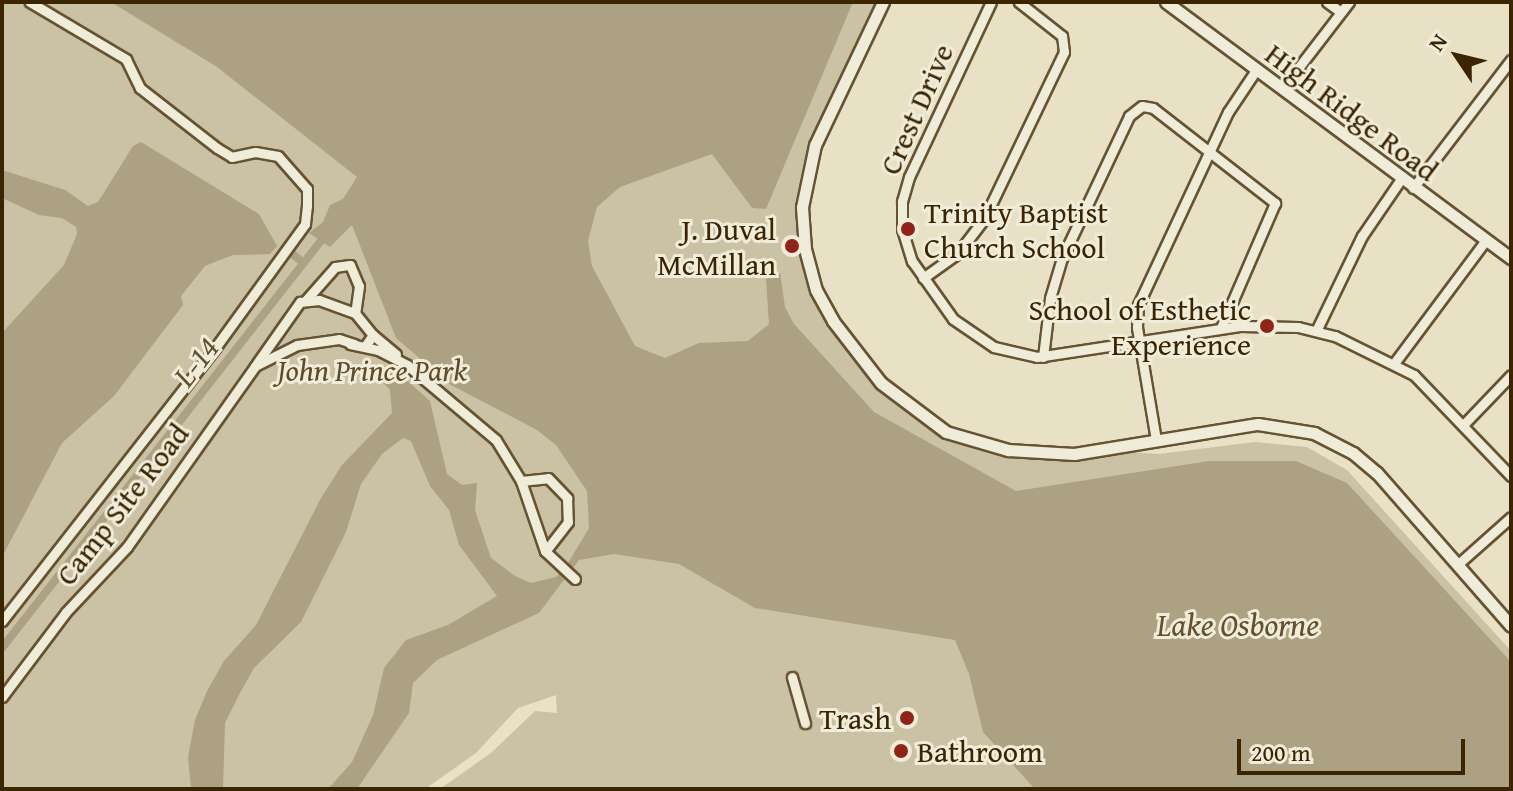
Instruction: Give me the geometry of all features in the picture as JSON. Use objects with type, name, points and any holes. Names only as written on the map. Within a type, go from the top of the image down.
[{"type":"street","points":[[2,621],[223,337],[305,224],[307,206],[307,189],[278,156],[255,152],[232,157],[217,148],[140,88],[126,59],[30,2]]},
{"type":"street","points":[[883,2],[820,132],[804,186],[805,249],[833,321],[881,383],[946,432],[1008,450],[1074,454],[1258,424],[1325,437],[1377,473],[1511,626]]},
{"type":"street","name":"Crest Drive","points":[[991,2],[904,189],[902,229],[923,278],[953,319],[979,340],[1010,353],[1043,357],[1221,328],[1272,325],[1316,331],[1395,362],[1465,423],[1511,476]]},
{"type":"street","points":[[923,278],[958,253],[984,219],[1064,52],[1062,36],[1019,2]]},
{"type":"street","name":"High Ridge Road","points":[[1166,2],[1511,258]]},
{"type":"street","points":[[1327,2],[1341,12]]},
{"type":"street","points":[[1282,89],[1349,2]]},
{"type":"street","points":[[1413,188],[1511,60]]},
{"type":"street","points":[[1156,440],[1139,342],[1141,294],[1210,150],[1256,70]]},
{"type":"street","points":[[1043,357],[1059,268],[1133,111],[1153,108],[1269,194],[1276,209],[1221,328]]},
{"type":"street","points":[[1316,331],[1362,236],[1401,179]]},
{"type":"street","points":[[1395,362],[1486,240]]},
{"type":"street","points":[[255,366],[281,329],[326,276],[347,263],[359,286],[355,313]]},
{"type":"street","points":[[306,300],[355,313],[373,335],[407,365]]},
{"type":"street","points":[[281,329],[276,343],[284,350]]},
{"type":"street","points":[[365,346],[373,335]]},
{"type":"street","name":"Camp Site Road","points":[[2,697],[66,612],[127,547],[255,366],[284,350],[339,339],[365,346],[407,365],[496,440],[521,481],[545,551],[575,579]]},
{"type":"street","points":[[1465,423],[1511,375]]},
{"type":"street","points":[[521,481],[548,478],[567,498],[568,522],[545,551]]},
{"type":"street","points":[[1457,565],[1511,517]]},
{"type":"street","points":[[792,677],[805,723]]},
{"type":"green space","name":"John Prince Park","points":[[2,2],[879,2],[801,181],[796,220],[826,313],[882,390],[941,433],[1020,456],[1103,450],[1159,454],[1255,442],[1307,447],[1347,470],[1511,651],[1511,789],[440,789],[491,753],[535,711],[557,713],[556,695],[518,708],[476,753],[425,789],[2,789]]},
{"type":"water","name":"Lake Osborne","points":[[111,2],[853,2],[766,209],[752,208],[712,154],[620,187],[597,207],[588,241],[592,266],[635,346],[665,358],[699,343],[748,341],[769,324],[766,279],[780,273],[785,307],[794,324],[874,412],[1016,491],[1209,461],[1296,461],[1347,483],[1511,662],[1511,789],[1035,789],[983,732],[969,674],[955,640],[755,608],[679,564],[614,554],[579,560],[539,613],[437,660],[413,683],[409,713],[357,789],[328,789],[352,762],[373,715],[384,668],[406,640],[448,625],[497,596],[459,545],[449,510],[430,486],[411,441],[403,438],[382,454],[361,484],[346,532],[301,622],[254,668],[240,693],[225,723],[223,789],[191,789],[188,757],[195,720],[207,691],[224,661],[256,625],[321,498],[342,465],[392,413],[390,390],[376,375],[380,367],[391,366],[430,401],[447,474],[462,485],[477,483],[475,510],[491,558],[515,576],[531,583],[556,577],[568,563],[589,528],[587,491],[556,445],[537,430],[451,385],[396,338],[352,225],[330,247],[309,233],[323,222],[330,205],[343,199],[357,177],[217,67]]},
{"type":"water","points":[[141,142],[259,214],[277,246],[270,254],[233,255],[205,266],[181,296],[183,305],[114,396],[62,443],[2,557],[2,333],[64,265],[77,234],[76,227],[62,218],[39,215],[2,198],[2,170],[65,190],[88,206],[98,202],[133,146]]},
{"type":"waterway","name":"L-14","points":[[2,648],[327,233]]},
{"type":"waterway","points":[[291,253],[304,263]]},
{"type":"place","name":"Trinity Baptist Church School","points":[[908,229]]},
{"type":"place","name":"J. Duval McMillan","points":[[792,246]]},
{"type":"place","name":"School of Esthetic Experience","points":[[1267,326]]},
{"type":"place","name":"Trash","points":[[907,718]]},
{"type":"place","name":"Bathroom","points":[[901,751]]}]
